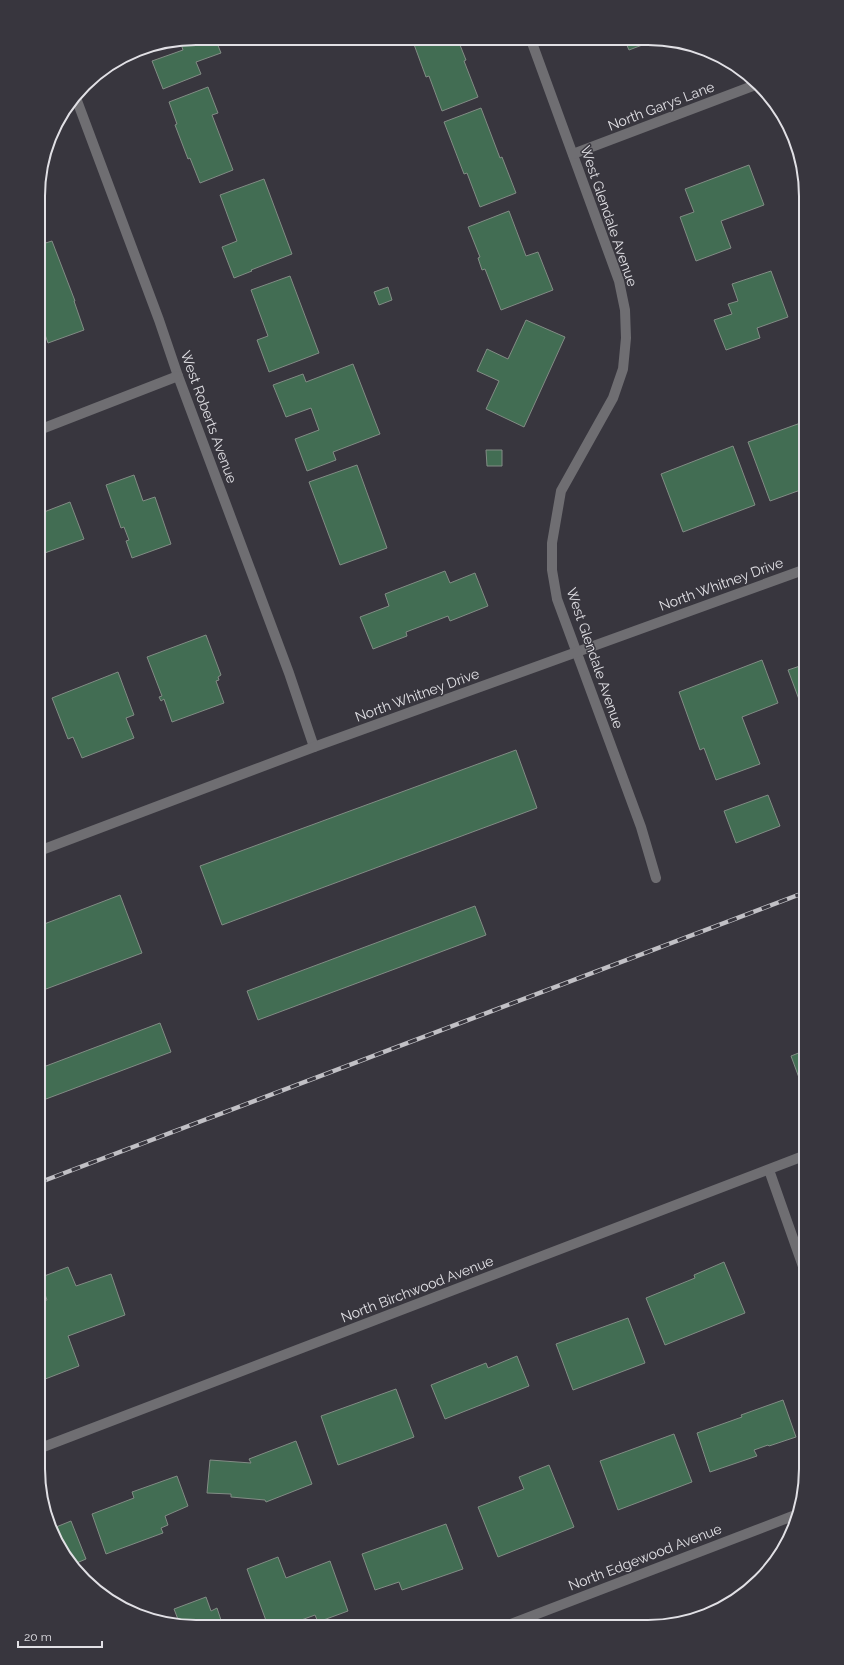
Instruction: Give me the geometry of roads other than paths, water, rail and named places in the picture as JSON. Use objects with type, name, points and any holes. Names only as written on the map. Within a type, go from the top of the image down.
[{"type":"street","name":"West Glendale Avenue","points":[[533,45],[619,281],[625,310],[626,338],[623,369],[613,398],[561,491],[552,543],[552,570],[557,599],[641,827],[656,878]]},
{"type":"street","name":"North Garys Lane","points":[[573,154],[752,86]]},
{"type":"street","name":"West Roberts Avenue","points":[[77,102],[289,673],[314,747]]},
{"type":"street","points":[[45,428],[178,376]]},
{"type":"street","name":"North Whitney Drive","points":[[45,849],[314,747],[576,653],[688,610],[799,570]]},
{"type":"street","name":"North Birchwood Avenue","points":[[45,1446],[799,1158]]},
{"type":"street","points":[[769,1170],[799,1255]]},
{"type":"street","name":"North Edgewood Avenue","points":[[521,1620],[791,1517]]},
{"type":"railway","points":[[45,1180],[799,895]]}]
